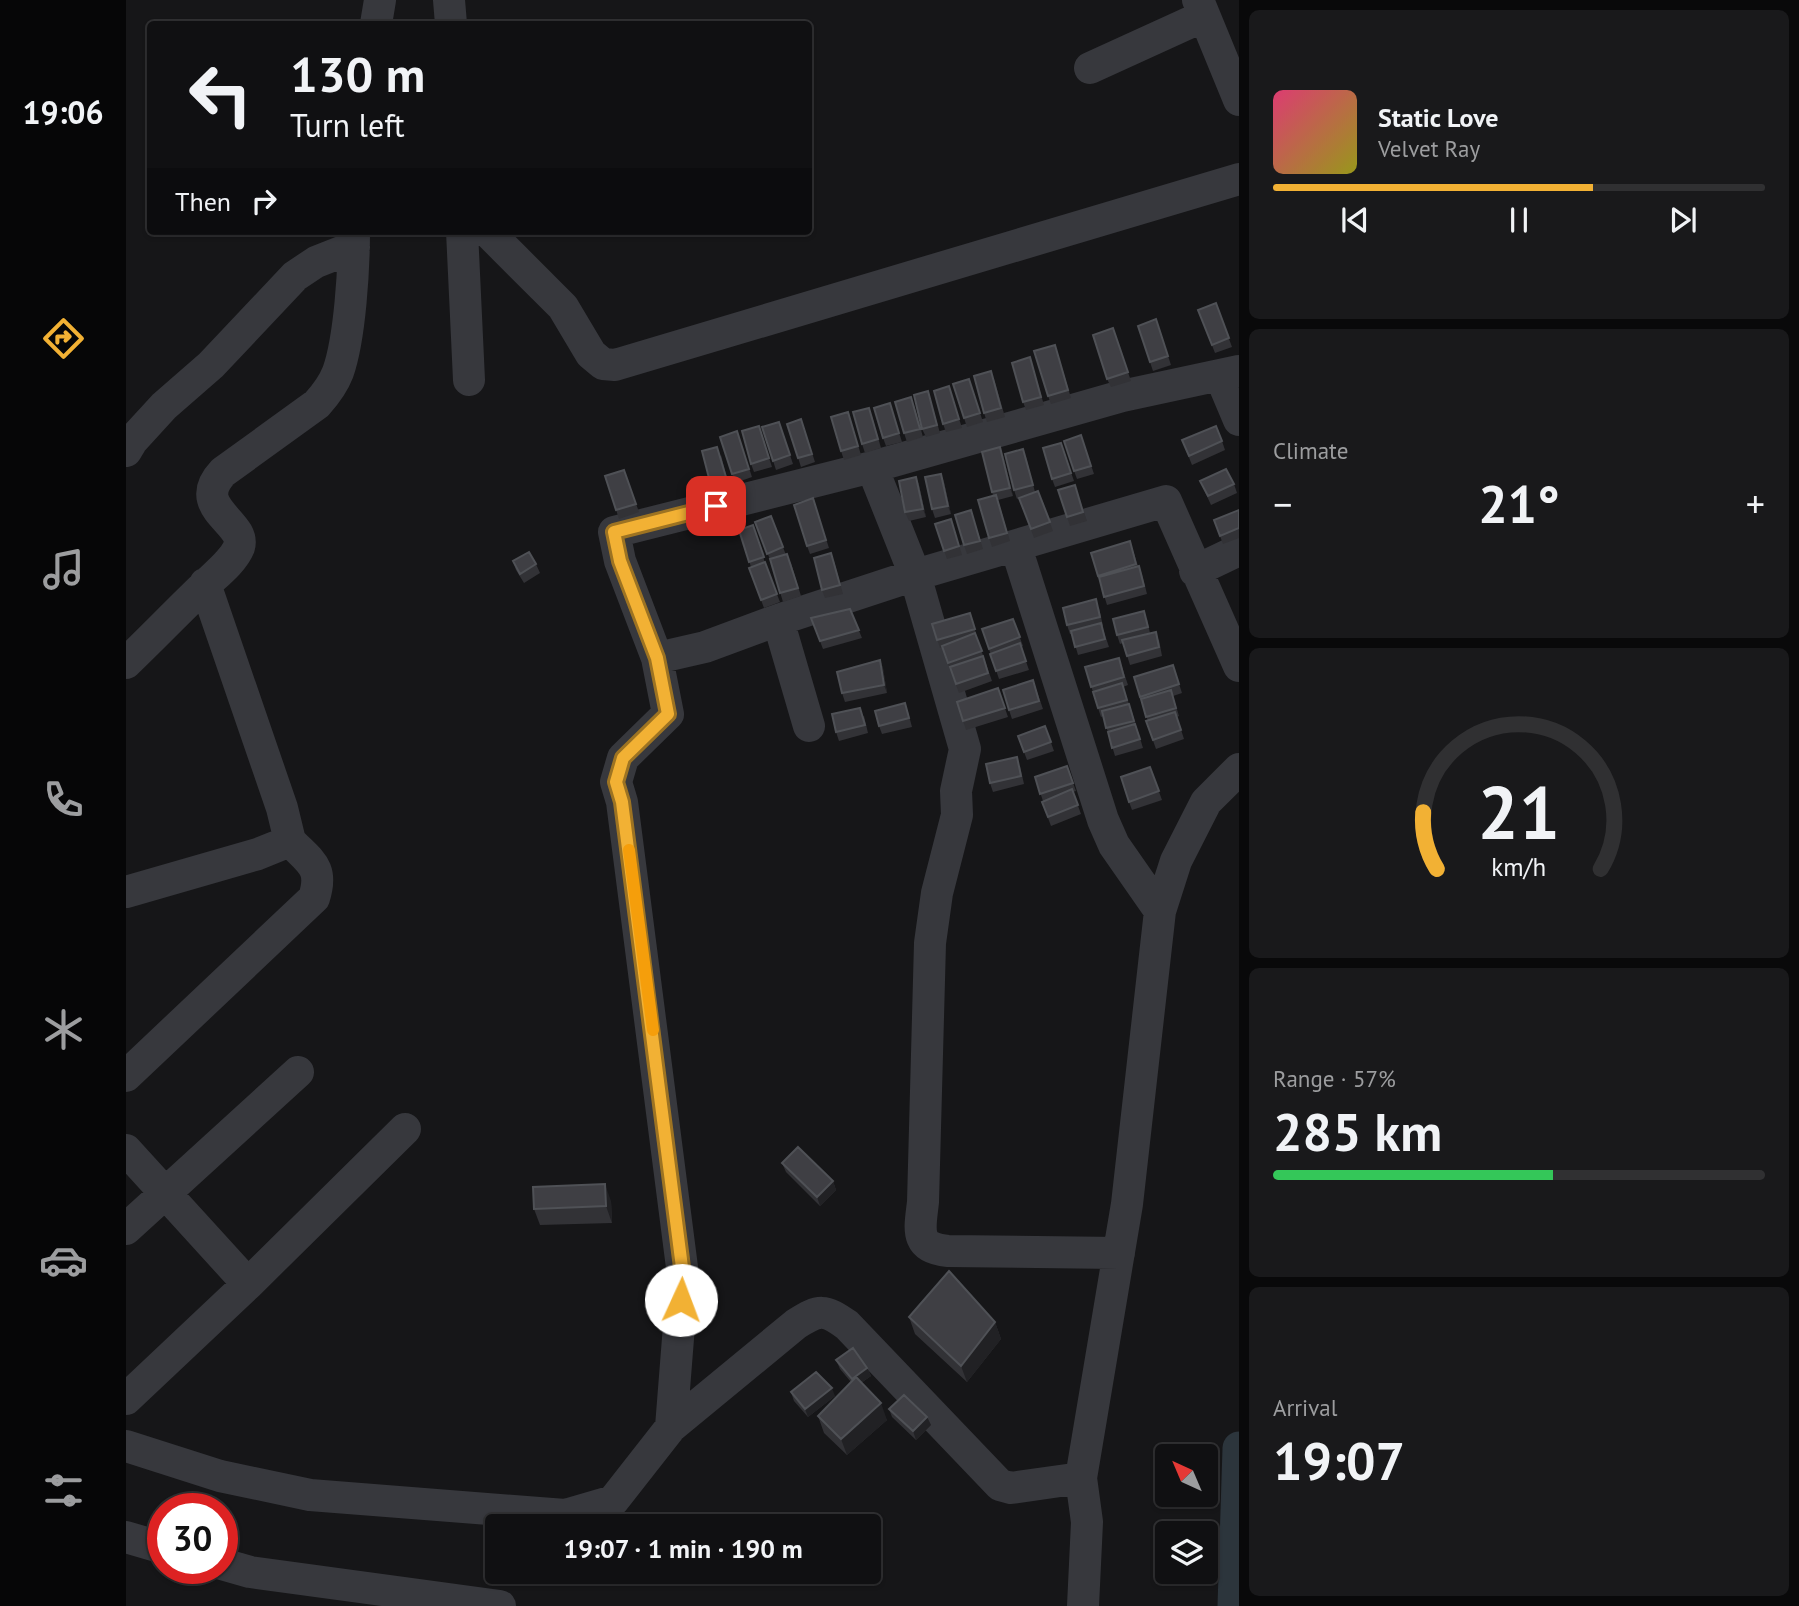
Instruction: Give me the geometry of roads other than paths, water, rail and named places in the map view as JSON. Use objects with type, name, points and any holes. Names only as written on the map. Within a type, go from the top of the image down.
[{"type":"street","points":[[376,21],[380,0]]},
{"type":"street","points":[[449,0],[451,21]]},
{"type":"street","points":[[1090,68],[1201,8],[1239,100]]},
{"type":"street","points":[[491,235],[562,307],[590,354],[603,364],[615,365],[1239,179]]},
{"type":"street","points":[[462,235],[469,380]]},
{"type":"street","points":[[128,445],[164,406],[211,365],[295,276],[354,239]]},
{"type":"street","points":[[126,663],[238,549],[240,542],[215,503],[211,491],[216,480],[223,472],[317,404],[328,392],[345,347],[354,239]]},
{"type":"street","points":[[671,1427],[683,1275],[624,816],[616,782],[623,758],[668,714],[657,658],[620,561],[614,532],[872,467],[1122,396],[1230,373],[1239,420]]},
{"type":"street","points":[[872,467],[915,575],[965,749],[956,791],[957,815],[937,893],[930,943],[920,1229],[923,1242],[934,1250],[948,1251],[1119,1253]]},
{"type":"street","points":[[657,658],[705,647],[915,575],[1166,501],[1239,666]]},
{"type":"street","points":[[1016,547],[1103,820],[1114,845],[1160,911]]},
{"type":"street","points":[[1195,571],[1239,550]]},
{"type":"street","points":[[126,1076],[314,898],[320,881],[316,869],[290,841],[282,808],[205,584]]},
{"type":"street","points":[[778,620],[809,726]]},
{"type":"street","points":[[1083,1606],[1087,1522],[1081,1478],[1127,1204],[1160,911],[1176,861],[1206,802],[1239,769]]},
{"type":"street","points":[[126,892],[258,854],[290,841]]},
{"type":"street","points":[[126,1229],[298,1072]]},
{"type":"street","points":[[126,1399],[248,1284],[405,1129]]},
{"type":"street","points":[[126,1150],[248,1284]]},
{"type":"street","points":[[126,1446],[220,1476],[310,1495],[565,1515],[613,1501],[671,1427],[796,1324],[814,1312],[828,1312],[847,1325],[1000,1485],[1011,1488],[1081,1478]]},
{"type":"street","points":[[126,1537],[147,1543]]},
{"type":"street","points":[[238,1569],[499,1606]]},
{"type":"waterway","points":[[1234,1606],[1239,1448]]}]
